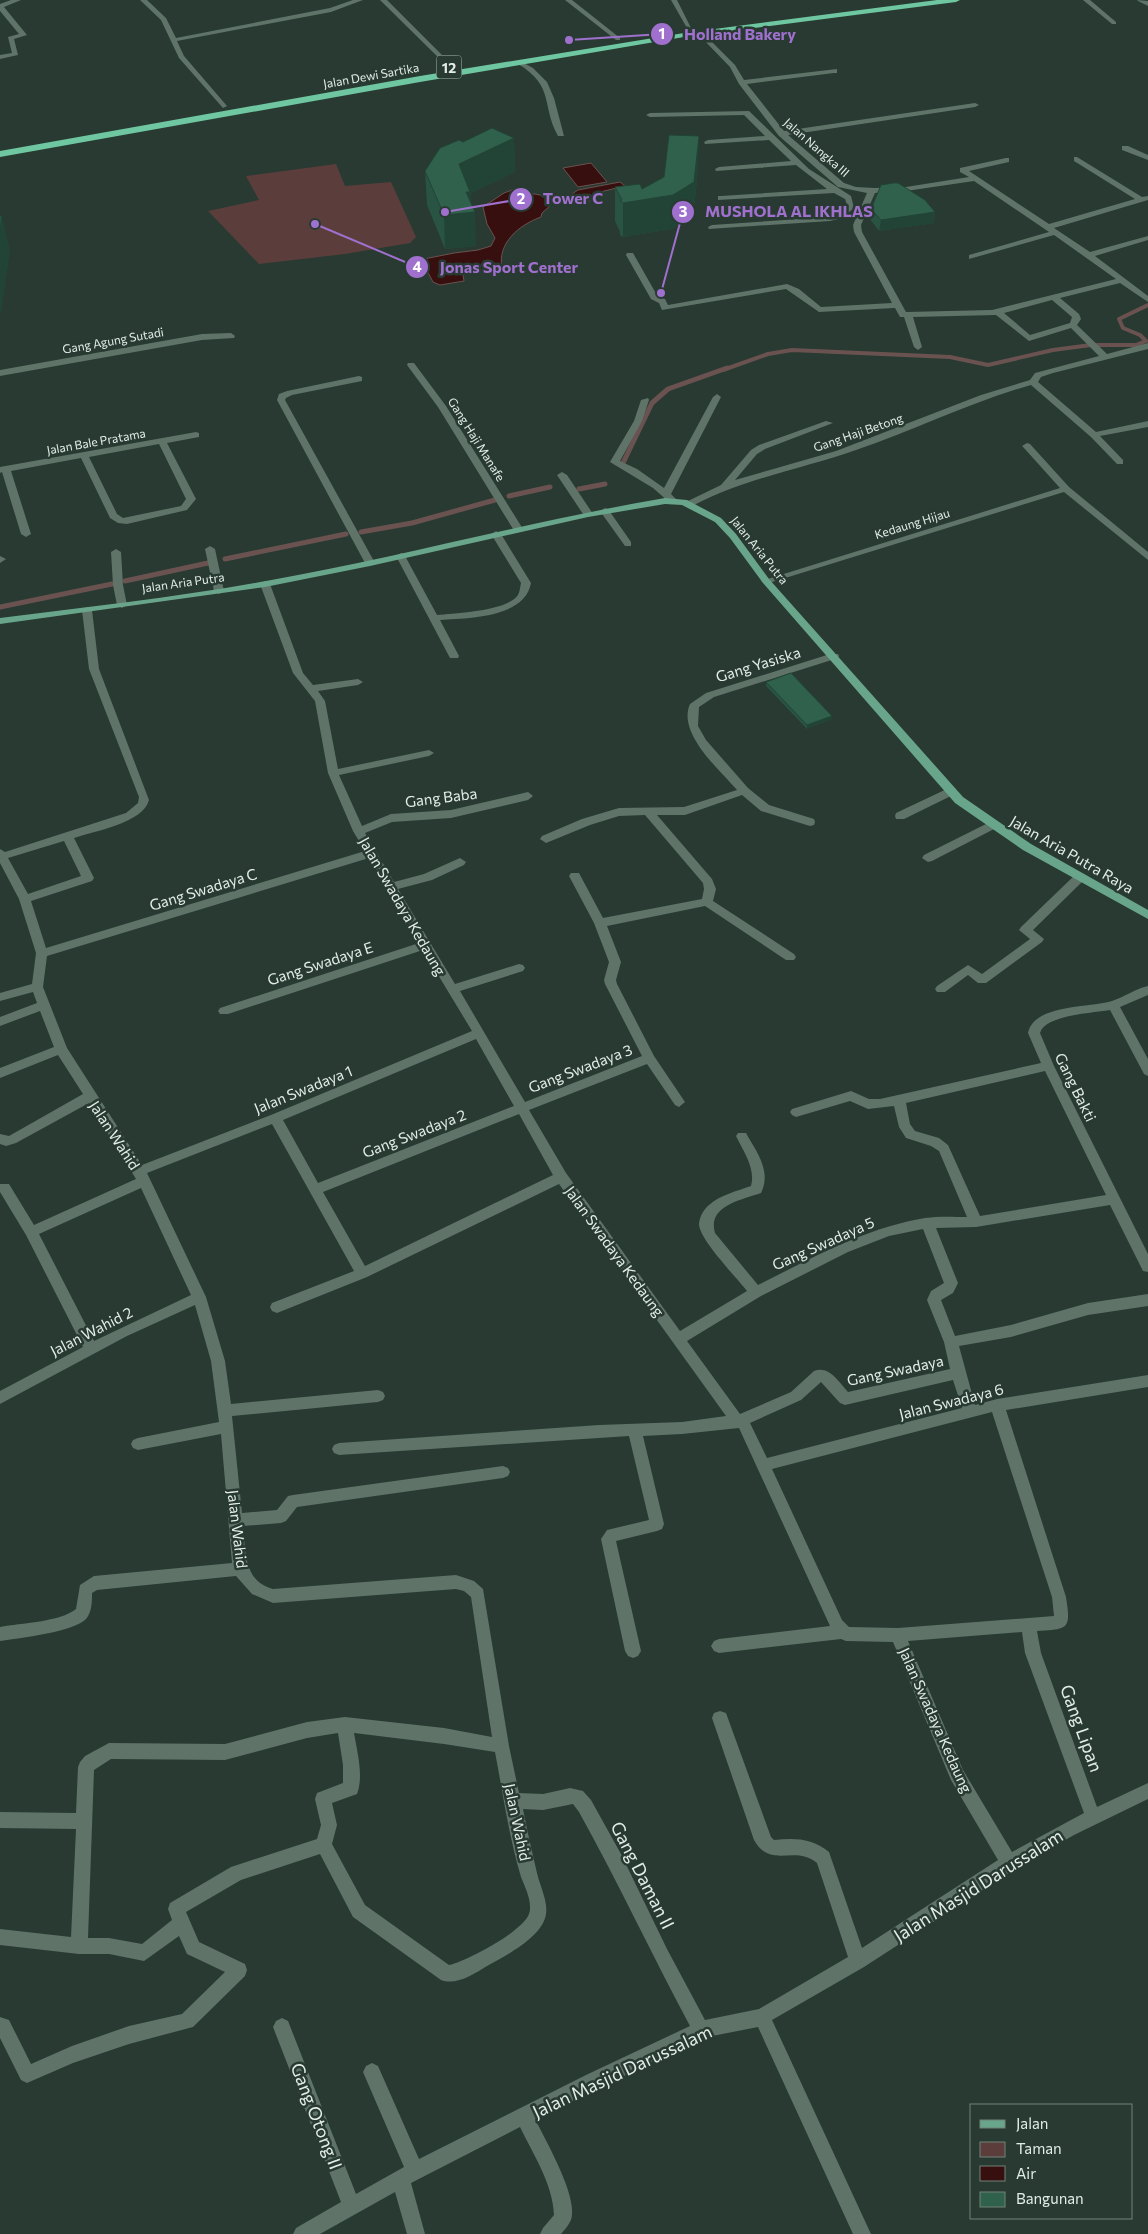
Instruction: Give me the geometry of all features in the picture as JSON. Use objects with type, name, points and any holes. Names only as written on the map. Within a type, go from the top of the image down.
[{"type":"highway","name":"Jalan Dewi Sartika","points":[[0,148],[223,106],[418,75],[520,63],[681,32],[689,27],[900,0]]},
{"type":"highway","name":"Jalan Dewi Sartika","points":[[0,154],[418,75],[450,66],[618,39],[681,32],[700,33],[956,0]]},
{"type":"main road","name":"Jalan Aria Putra","points":[[0,621],[265,584],[370,563],[669,497],[692,503],[718,520],[733,536],[766,581],[951,791],[987,821]]},
{"type":"main road","name":"Jalan Aria Putra Raya","points":[[987,821],[1148,915]]},
{"type":"street","points":[[0,56],[16,54],[10,38],[24,35],[0,6],[18,0]]},
{"type":"street","points":[[143,0],[164,19],[180,56],[223,106]]},
{"type":"street","points":[[174,40],[330,10],[360,0]]},
{"type":"street","points":[[383,0],[450,66]]},
{"type":"street","points":[[568,0],[618,39]]},
{"type":"street","points":[[674,0],[689,27]]},
{"type":"street","points":[[1086,0],[1114,23]]},
{"type":"street","points":[[1140,0],[1148,4]]},
{"type":"street","name":"Jalan Nangka III","points":[[700,33],[733,66],[742,82],[782,134],[841,185],[849,188],[872,190],[973,179]]},
{"type":"street","points":[[520,63],[530,69],[546,85],[556,126],[562,134]]},
{"type":"street","points":[[742,82],[834,71]]},
{"type":"street","points":[[782,134],[975,105]]},
{"type":"street","points":[[650,115],[746,113],[798,163],[848,198],[851,206],[839,216],[830,219],[712,227]]},
{"type":"street","points":[[708,142],[771,138]]},
{"type":"street","points":[[1125,148],[1148,158]]},
{"type":"street","points":[[1077,159],[1144,199]]},
{"type":"street","points":[[1006,160],[963,170],[973,179],[1089,255],[1147,299]]},
{"type":"street","points":[[719,169],[798,163]]},
{"type":"street","points":[[872,190],[857,225],[858,232],[901,313],[908,316],[998,312],[1122,280]]},
{"type":"street","points":[[721,198],[836,191]]},
{"type":"street","points":[[1048,227],[1144,199]]},
{"type":"street","points":[[972,257],[1056,232]]},
{"type":"street","points":[[1089,255],[1148,238]]},
{"type":"street","points":[[630,255],[655,299],[662,301],[665,308],[787,286],[799,290],[806,300],[819,310],[898,305]]},
{"type":"street","points":[[998,312],[1029,338],[1073,325],[1077,318],[1054,298]]},
{"type":"street","points":[[908,316],[918,346]]},
{"type":"street","points":[[1073,325],[1105,357]]},
{"type":"street","name":"Gang Agung Sutadi","points":[[0,373],[202,337],[230,336]]},
{"type":"street","name":"Gang Haji Betong","points":[[692,503],[725,486],[838,454],[928,421],[1000,390],[1033,382],[1038,376],[1050,371],[1148,346]]},
{"type":"street","name":"Gang Haji Manafe","points":[[411,364],[442,406],[518,529]]},
{"type":"street","points":[[359,379],[290,392],[282,396],[282,400],[370,563]]},
{"type":"street","points":[[1033,382],[1094,435],[1120,462]]},
{"type":"street","points":[[645,400],[638,421],[615,462],[634,471],[669,497],[717,397]]},
{"type":"street","points":[[725,486],[754,452],[762,447],[829,423]]},
{"type":"street","points":[[1094,435],[1148,424]]},
{"type":"street","name":"Jalan Bale Pratama","points":[[3,470],[196,435]]},
{"type":"street","points":[[84,455],[113,516],[121,521],[127,521],[184,508],[190,504],[191,498],[162,442]]},
{"type":"street","points":[[1027,446],[1066,489],[1148,557]]},
{"type":"street","points":[[3,470],[26,534]]},
{"type":"street","points":[[562,475],[588,514]]},
{"type":"street","name":"Kedaung Hijau","points":[[766,581],[1066,489]]},
{"type":"street","points":[[605,510],[628,544]]},
{"type":"street","points":[[435,618],[501,608],[517,602],[525,591],[526,583],[496,534]]},
{"type":"street","points":[[210,549],[219,591]]},
{"type":"street","points":[[116,552],[118,585],[122,605]]},
{"type":"street","points":[[401,556],[454,656]]},
{"type":"street","name":"Jalan Swadaya Kedaung","points":[[265,584],[298,673],[302,681],[317,694],[320,701],[333,773],[360,831],[391,887],[452,988],[561,1177],[740,1421],[764,1465],[831,1612],[842,1632],[849,1635],[898,1635],[957,1775],[1009,1863]]},
{"type":"street","points":[[1,856],[68,837],[130,816],[141,808],[144,803],[144,797],[94,669],[87,610]]},
{"type":"street","name":"Gang Yasiska","points":[[744,791],[702,742],[693,726],[694,706],[710,695],[834,656]]},
{"type":"street","points":[[310,689],[358,682]]},
{"type":"street","points":[[333,773],[430,753]]},
{"type":"street","points":[[546,839],[586,822],[619,812],[685,811],[744,791],[765,808],[810,822]]},
{"type":"street","points":[[900,816],[951,791]]},
{"type":"street","name":"Gang Baba","points":[[360,831],[391,818],[451,814],[528,796]]},
{"type":"street","points":[[649,813],[708,882],[710,889],[707,902]]},
{"type":"street","points":[[928,858],[987,821]]},
{"type":"street","points":[[25,899],[88,878],[68,837]]},
{"type":"street","name":"Gang Swadaya C","points":[[42,953],[372,854]]},
{"type":"street","name":"Jalan Wahid","points":[[1,856],[25,899],[42,953],[37,987],[61,1050],[141,1176],[199,1297],[218,1361],[227,1427],[240,1569],[250,1585],[262,1593],[273,1596],[456,1582],[469,1586],[478,1594],[501,1746],[529,1875],[536,1896],[538,1914],[531,1926],[510,1944],[464,1970],[447,1974],[359,1912],[324,1845]]},
{"type":"street","points":[[391,887],[428,877],[460,862]]},
{"type":"street","points":[[575,876],[600,923],[615,962],[610,980],[649,1058],[679,1102]]},
{"type":"street","points":[[941,989],[968,969],[982,980],[1038,939],[1024,930],[1080,877]]},
{"type":"street","points":[[600,923],[707,902],[790,957]]},
{"type":"street","name":"Gang Swadaya E","points":[[224,1011],[425,945]]},
{"type":"street","points":[[452,988],[519,968]]},
{"type":"street","points":[[0,997],[37,987]]},
{"type":"street","name":"Gang Bakti","points":[[1148,990],[1113,1005],[1058,1014],[1041,1022],[1035,1028],[1034,1033],[1048,1066],[1148,1267]]},
{"type":"street","points":[[0,1022],[43,1005]]},
{"type":"street","points":[[1113,1005],[1148,1071]]},
{"type":"street","name":"Jalan Swadaya 1","points":[[31,1232],[141,1176],[478,1033]]},
{"type":"street","points":[[0,1073],[61,1050]]},
{"type":"street","name":"Gang Swadaya 3","points":[[522,1108],[649,1058]]},
{"type":"street","points":[[796,1112],[851,1096],[868,1104],[880,1104],[1048,1066]]},
{"type":"street","points":[[0,1139],[12,1140],[90,1096]]},
{"type":"street","points":[[899,1100],[906,1129],[910,1135],[915,1138],[935,1140],[944,1148],[976,1222]]},
{"type":"street","name":"Gang Swadaya 2","points":[[316,1188],[522,1108]]},
{"type":"street","points":[[275,1118],[362,1272]]},
{"type":"street","points":[[742,1136],[760,1174],[760,1183],[756,1189],[712,1208],[704,1218],[704,1226],[709,1235],[756,1292]]},
{"type":"street","points":[[277,1308],[362,1272],[561,1177]]},
{"type":"street","points":[[4,1188],[31,1232],[91,1349]]},
{"type":"street","name":"Gang Swadaya 5","points":[[678,1338],[756,1292],[843,1248],[888,1231],[927,1223],[976,1222],[1113,1199]]},
{"type":"street","points":[[927,1223],[951,1283],[948,1289],[936,1295],[934,1300],[951,1342],[957,1373],[970,1412]]},
{"type":"street","name":"Jalan Wahid 2","points":[[0,1398],[91,1349],[199,1297]]},
{"type":"street","points":[[951,1342],[1011,1331],[1088,1310],[1148,1300]]},
{"type":"street","name":"Gang Swadaya","points":[[740,1421],[796,1396],[819,1376],[826,1377],[845,1399],[957,1373]]},
{"type":"street","name":"Jalan Swadaya 6","points":[[764,1465],[997,1405],[1148,1381]]},
{"type":"street","points":[[225,1411],[378,1396]]},
{"type":"street","points":[[898,1635],[1057,1623],[1062,1619],[1059,1596],[997,1405]]},
{"type":"street","points":[[339,1449],[636,1430],[740,1421]]},
{"type":"street","points":[[138,1444],[227,1427]]},
{"type":"street","points":[[633,1651],[608,1539],[612,1535],[639,1530],[657,1524],[636,1430]]},
{"type":"street","points":[[236,1520],[282,1516],[293,1501],[503,1472]]},
{"type":"street","points":[[0,1634],[79,1617],[83,1612],[85,1590],[94,1583],[240,1569]]},
{"type":"street","name":"Gang Lipan","points":[[1028,1625],[1033,1654],[1093,1817]]},
{"type":"street","points":[[720,1646],[842,1632]]},
{"type":"street","points":[[720,1718],[760,1834],[765,1843],[772,1848],[806,1847],[814,1849],[823,1858],[858,1961]]},
{"type":"street","points":[[79,1946],[86,1767],[91,1760],[104,1753],[158,1750],[225,1752],[307,1730],[345,1724],[444,1736],[501,1746]]},
{"type":"street","points":[[0,2026],[3,2026],[27,2074],[72,2055],[129,2035],[187,2021],[239,1970],[193,1948],[176,1909],[237,1873],[324,1845],[330,1826],[323,1799],[350,1788],[351,1765],[345,1724]]},
{"type":"street","name":"Jalan Masjid Darussalam","points":[[302,2234],[408,2175],[524,2115],[701,2030],[762,2017],[858,1961],[1009,1863],[1068,1828],[1148,1791]]},
{"type":"street","name":"Gang Daman II","points":[[514,1801],[543,1802],[570,1796],[577,1797],[585,1806],[615,1860],[661,1955],[701,2030]]},
{"type":"street","points":[[0,1820],[12,1818],[84,1821]]},
{"type":"street","points":[[0,1936],[79,1946],[109,1946],[144,1952],[182,1923]]},
{"type":"street","points":[[762,2017],[862,2234]]},
{"type":"street","name":"Gang Otong II","points":[[282,2027],[352,2206]]},
{"type":"street","points":[[372,2072],[408,2175],[416,2234]]},
{"type":"street","points":[[524,2115],[556,2184],[562,2204],[563,2214],[561,2220],[549,2234]]},
{"type":"green space","points":[[336,164],[345,186],[391,182],[416,237],[410,243],[345,254],[259,264],[208,211],[259,200],[246,176]]},
{"type":"water","points":[[591,163],[607,182],[578,187],[563,168]]},
{"type":"water","points":[[620,182],[625,186],[600,192],[587,202],[580,201],[572,196],[578,190]]},
{"type":"water","points":[[512,190],[540,195],[550,201],[551,205],[542,213],[541,217],[525,225],[511,236],[503,251],[501,259],[502,268],[475,270],[463,275],[464,281],[440,285],[433,282],[423,263],[424,259],[491,246],[495,238],[487,224],[483,207]]},
{"type":"building","points":[[492,128],[514,138],[459,164],[470,192],[466,192],[475,212],[444,215],[425,171],[440,148],[459,140],[463,142]]},
{"type":"building","points":[[669,135],[699,136],[694,182],[673,195],[623,203],[620,201],[622,200],[615,187],[640,184],[642,189],[664,177]]},
{"type":"building","points":[[898,183],[925,200],[935,212],[881,220],[871,209],[881,185]]},
{"type":"building","points":[[0,216],[2,216],[0,232]]},
{"type":"building","points":[[791,673],[832,716],[807,725],[766,682]]},
{"type":"waterway","points":[[723,370],[768,354],[792,350],[950,357],[988,365],[1053,350],[1091,345],[1136,345],[1146,341],[1140,335],[1123,328],[1119,319],[1148,305]]},
{"type":"waterway","points":[[623,463],[652,403],[668,389],[727,368]]},
{"type":"waterway","points":[[579,489],[605,484]]},
{"type":"waterway","points":[[509,496],[550,487]]},
{"type":"waterway","points":[[361,532],[412,523],[495,500]]},
{"type":"waterway","points":[[225,559],[346,534]]},
{"type":"waterway","points":[[125,581],[208,563]]},
{"type":"waterway","points":[[0,607],[112,584]]},
{"type":"place","name":"Holland Bakery","points":[[569,40]]},
{"type":"place","name":"Tower C","points":[[445,212]]},
{"type":"place","name":"Jonas Sport Center","points":[[315,224]]},
{"type":"place","name":"MUSHOLA AL IKHLAS","points":[[661,293]]}]
